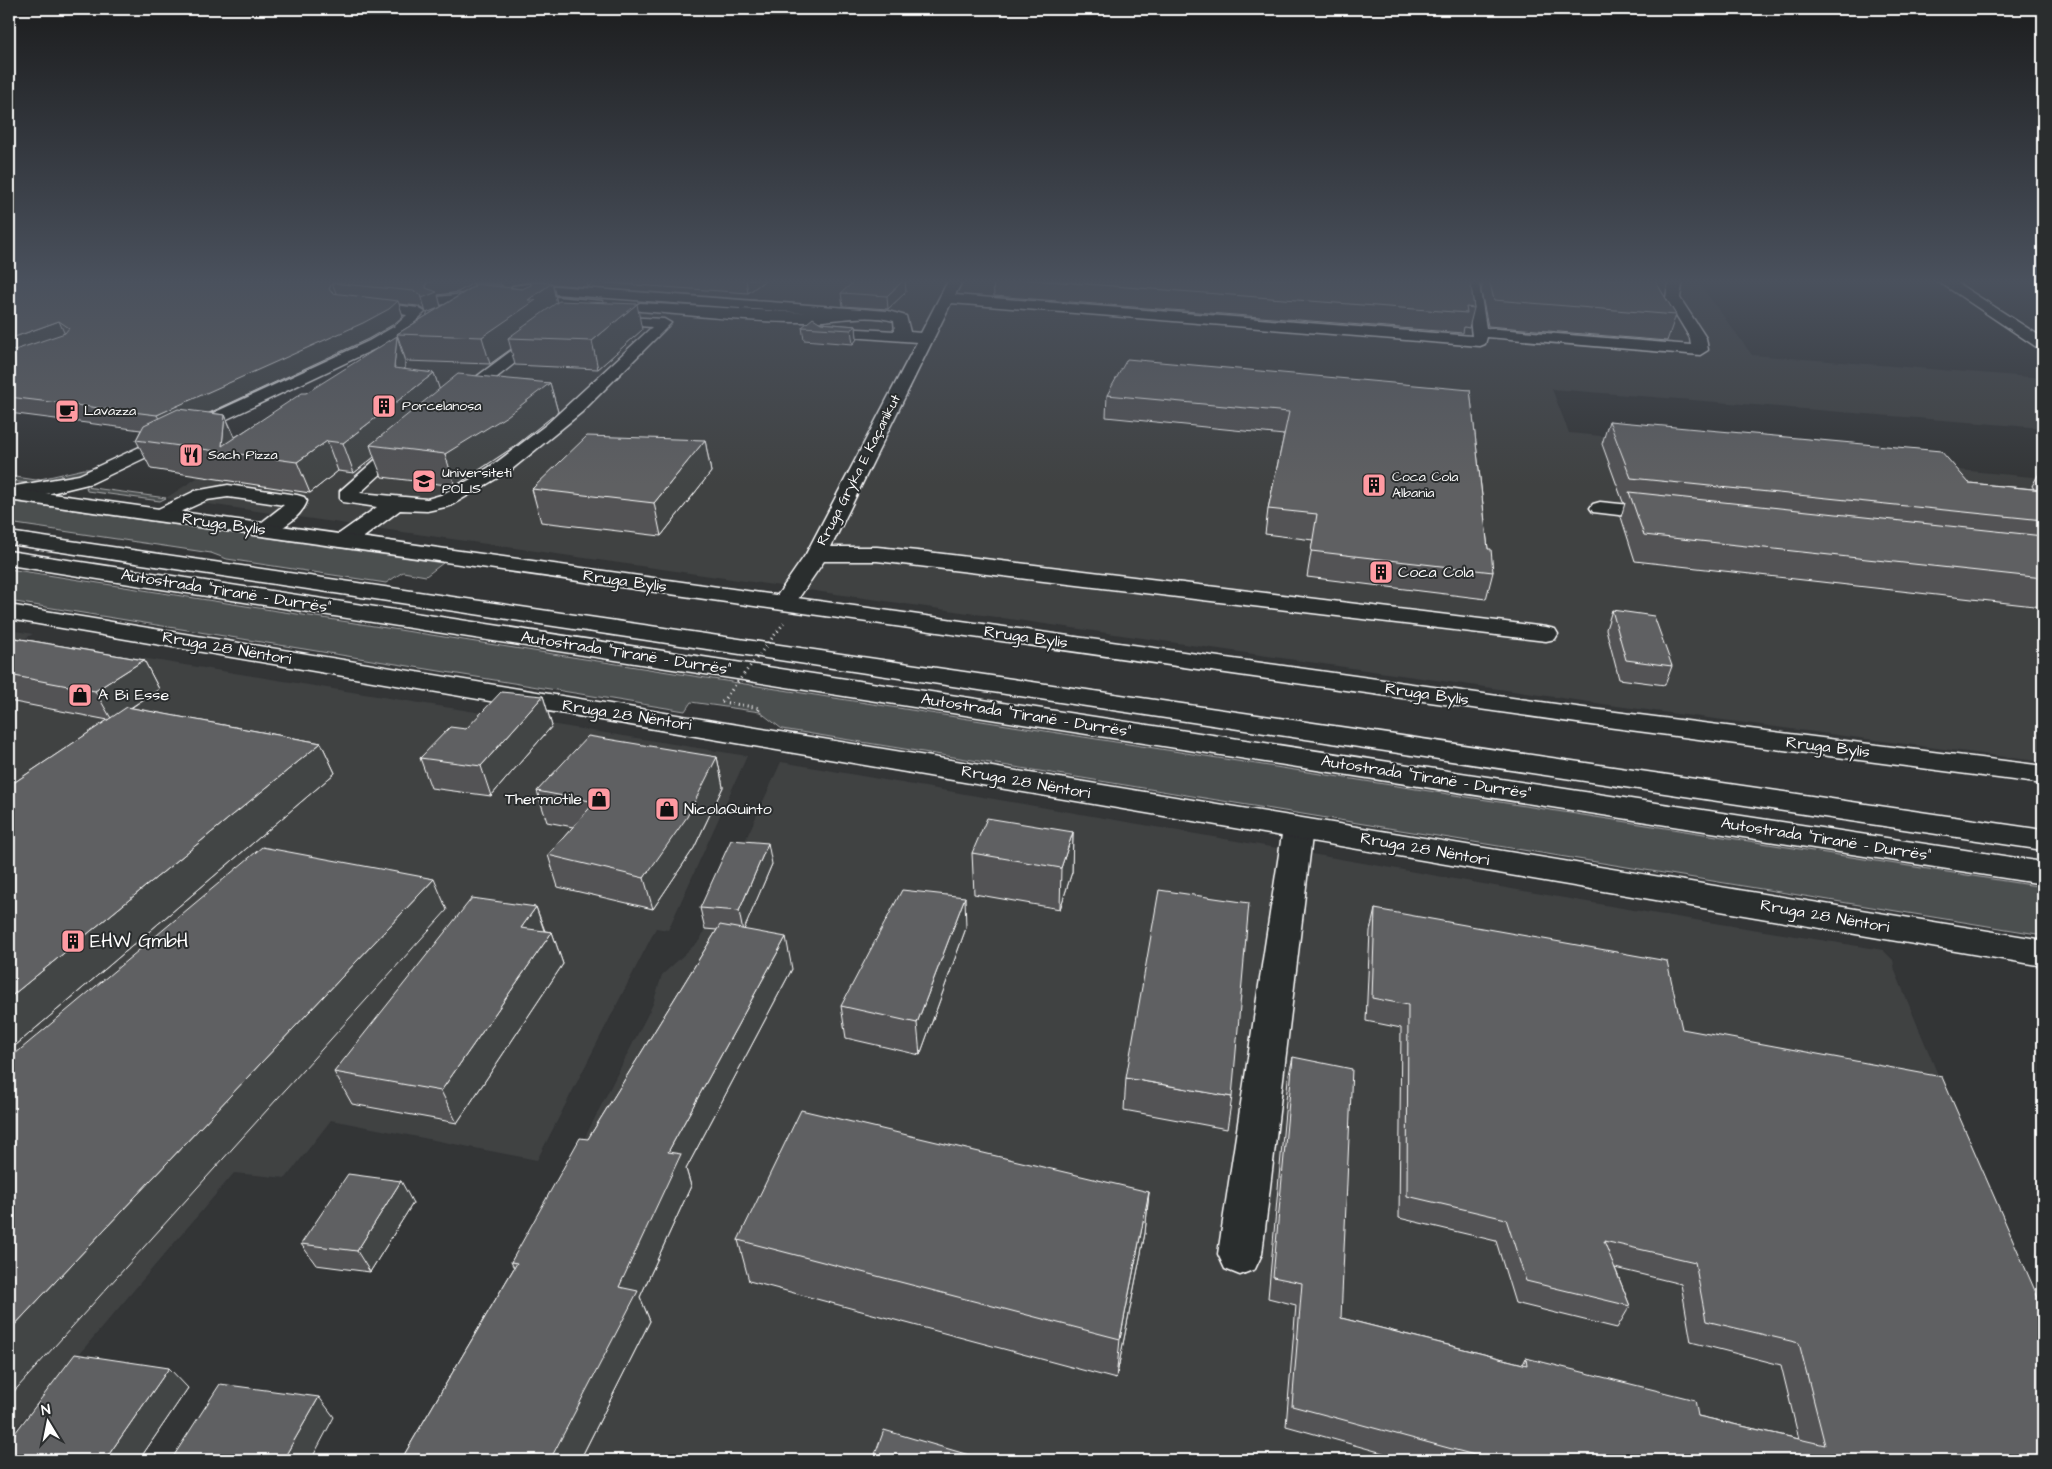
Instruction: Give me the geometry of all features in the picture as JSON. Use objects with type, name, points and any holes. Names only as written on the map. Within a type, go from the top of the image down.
[{"type":"main road","points":[[9,493],[51,487],[85,479],[366,348]]},
{"type":"main road","points":[[446,409],[526,348]]},
{"type":"main road","points":[[416,434],[350,492],[350,498],[418,506],[439,503],[450,499],[501,469],[577,409],[639,348]]},
{"type":"main road","name":"Rruga Gryka E Kaçanikut","points":[[784,613],[817,554],[922,348]]},
{"type":"main road","points":[[1670,348],[1700,350],[1700,348]]},
{"type":"main road","points":[[70,503],[71,493],[85,479]]},
{"type":"main road","points":[[161,516],[202,494],[228,491],[297,501],[296,507],[263,530]]},
{"type":"main road","name":"Rruga Bylis","points":[[9,493],[344,541],[784,613],[2043,775]]},
{"type":"main road","points":[[344,541],[396,503]]},
{"type":"main road","points":[[1600,508],[1679,516]]},
{"type":"main road","points":[[9,528],[122,545],[213,568]]},
{"type":"main road","name":"Autostrada \"Tiranë - Durrës\"","points":[[9,538],[2043,840]]},
{"type":"main road","points":[[817,554],[877,554],[926,559],[1546,634]]},
{"type":"main road","name":"Autostrada \"Tiranë - Durrës\"","points":[[9,558],[2043,873]]},
{"type":"main road","name":"Rruga 28 Nëntori","points":[[9,612],[2043,953]]},
{"type":"main road","points":[[1240,1254],[1298,828]]},
{"type":"path","points":[[9,415],[13,414]]},
{"type":"path","points":[[753,707],[722,702],[784,613]]},
{"type":"shaded area","points":[[399,348],[1747,348],[1752,355],[2043,378],[2043,428],[1552,389],[1569,433],[2043,478],[2043,762],[1617,706],[166,498]]},
{"type":"shaded area","points":[[84,469],[92,469],[51,482],[9,481],[9,476],[36,480]]},
{"type":"shaded area","points":[[86,487],[166,498],[160,501],[87,491]]},
{"type":"shaded area","points":[[9,501],[443,563],[426,576],[403,572],[386,583],[227,559],[211,553],[9,523]]},
{"type":"shaded area","points":[[9,569],[2043,887],[2043,935],[782,729],[760,712],[691,702],[685,711],[9,601]]},
{"type":"shaded area","points":[[9,630],[33,634],[24,639],[747,756],[668,930],[656,928],[537,1160],[331,1120],[286,1178],[234,1173],[9,1436]]},
{"type":"shaded area","points":[[781,762],[1645,912],[1883,950],[1893,960],[1895,971],[2043,1329],[2043,1460],[401,1460],[502,1300],[653,1004],[662,975],[700,940]]},
{"type":"building","points":[[22,348],[308,348],[157,415],[9,397],[9,352]]},
{"type":"building","points":[[379,348],[396,348],[394,368],[434,373],[343,443],[327,441],[297,462],[136,440],[144,425],[178,409],[225,415],[222,446],[302,393],[306,393]]},
{"type":"building","name":"Coca Cola Albania","points":[[1127,359],[1470,390],[1488,549],[1491,549],[1493,572],[1311,551],[1317,514],[1268,509],[1289,412],[1107,395]]},
{"type":"building","points":[[458,374],[550,383],[507,416],[445,454],[370,445]]},
{"type":"building","points":[[1609,421],[1941,451],[1969,483],[2043,490],[2043,520],[1631,478]]},
{"type":"building","points":[[587,436],[705,440],[654,503],[532,489]]},
{"type":"building","points":[[1629,492],[2043,536],[2043,578],[1644,535]]},
{"type":"building","points":[[1612,610],[1654,616],[1672,666],[1626,660]]},
{"type":"building","points":[[9,637],[144,660],[95,691],[9,675]]},
{"type":"building","points":[[501,692],[543,696],[481,766],[420,758],[450,727],[466,729]]},
{"type":"building","name":"EHW GmbH","points":[[127,707],[321,743],[9,998],[9,786]]},
{"type":"building","points":[[588,736],[717,757],[687,817],[644,878],[548,855],[595,802],[537,791]]},
{"type":"building","points":[[987,818],[1073,832],[1061,868],[972,853]]},
{"type":"building","points":[[731,840],[768,843],[739,911],[700,908]]},
{"type":"building","points":[[262,847],[434,879],[9,1331],[9,1059]]},
{"type":"building","points":[[902,890],[965,897],[917,1023],[841,1006]]},
{"type":"building","points":[[1159,890],[1249,903],[1232,1097],[1126,1078]]},
{"type":"building","points":[[472,898],[536,907],[521,928],[552,932],[441,1091],[334,1072]]},
{"type":"building","points":[[1375,909],[1667,961],[1682,1029],[1942,1077],[2043,1309],[2043,1460],[1528,1460],[1507,1455],[1507,1460],[1493,1460],[1292,1406],[1302,1283],[1273,1277],[1293,1057],[1352,1069],[1341,1318],[1527,1365],[1526,1358],[1695,1400],[1698,1416],[1825,1445],[1799,1343],[1706,1321],[1695,1262],[1604,1241],[1630,1306],[1526,1281],[1506,1219],[1407,1196],[1408,1005],[1372,998]]},
{"type":"building","points":[[720,925],[786,937],[668,1152],[681,1154],[619,1287],[638,1291],[550,1460],[401,1460],[517,1263],[511,1262],[580,1138],[588,1139]]},
{"type":"building","points":[[801,1110],[1149,1192],[1120,1339],[738,1240]]},
{"type":"building","points":[[348,1174],[401,1181],[357,1251],[301,1244]]},
{"type":"building","points":[[75,1354],[169,1368],[105,1460],[60,1460],[9,1453],[9,1441]]},
{"type":"building","points":[[220,1384],[319,1397],[283,1460],[171,1460]]},
{"type":"building","points":[[884,1430],[986,1460],[873,1460]]},
{"type":"place","name":"Porcelanosa","points":[[384,406]]},
{"type":"place","name":"Lavazza","points":[[67,411]]},
{"type":"place","name":"Sach Pizza","points":[[191,455]]},
{"type":"place","name":"Universiteti POLIS","points":[[424,481]]},
{"type":"place","name":"Coca Cola Albania","points":[[1374,485]]},
{"type":"place","name":"Coca Cola","points":[[1381,572]]},
{"type":"place","name":"A Bi Esse","points":[[80,695]]},
{"type":"place","name":"Thermotile","points":[[599,799]]},
{"type":"place","name":"NicolaQuinto","points":[[667,809]]},
{"type":"place","name":"EHW GmbH","points":[[73,941]]}]
